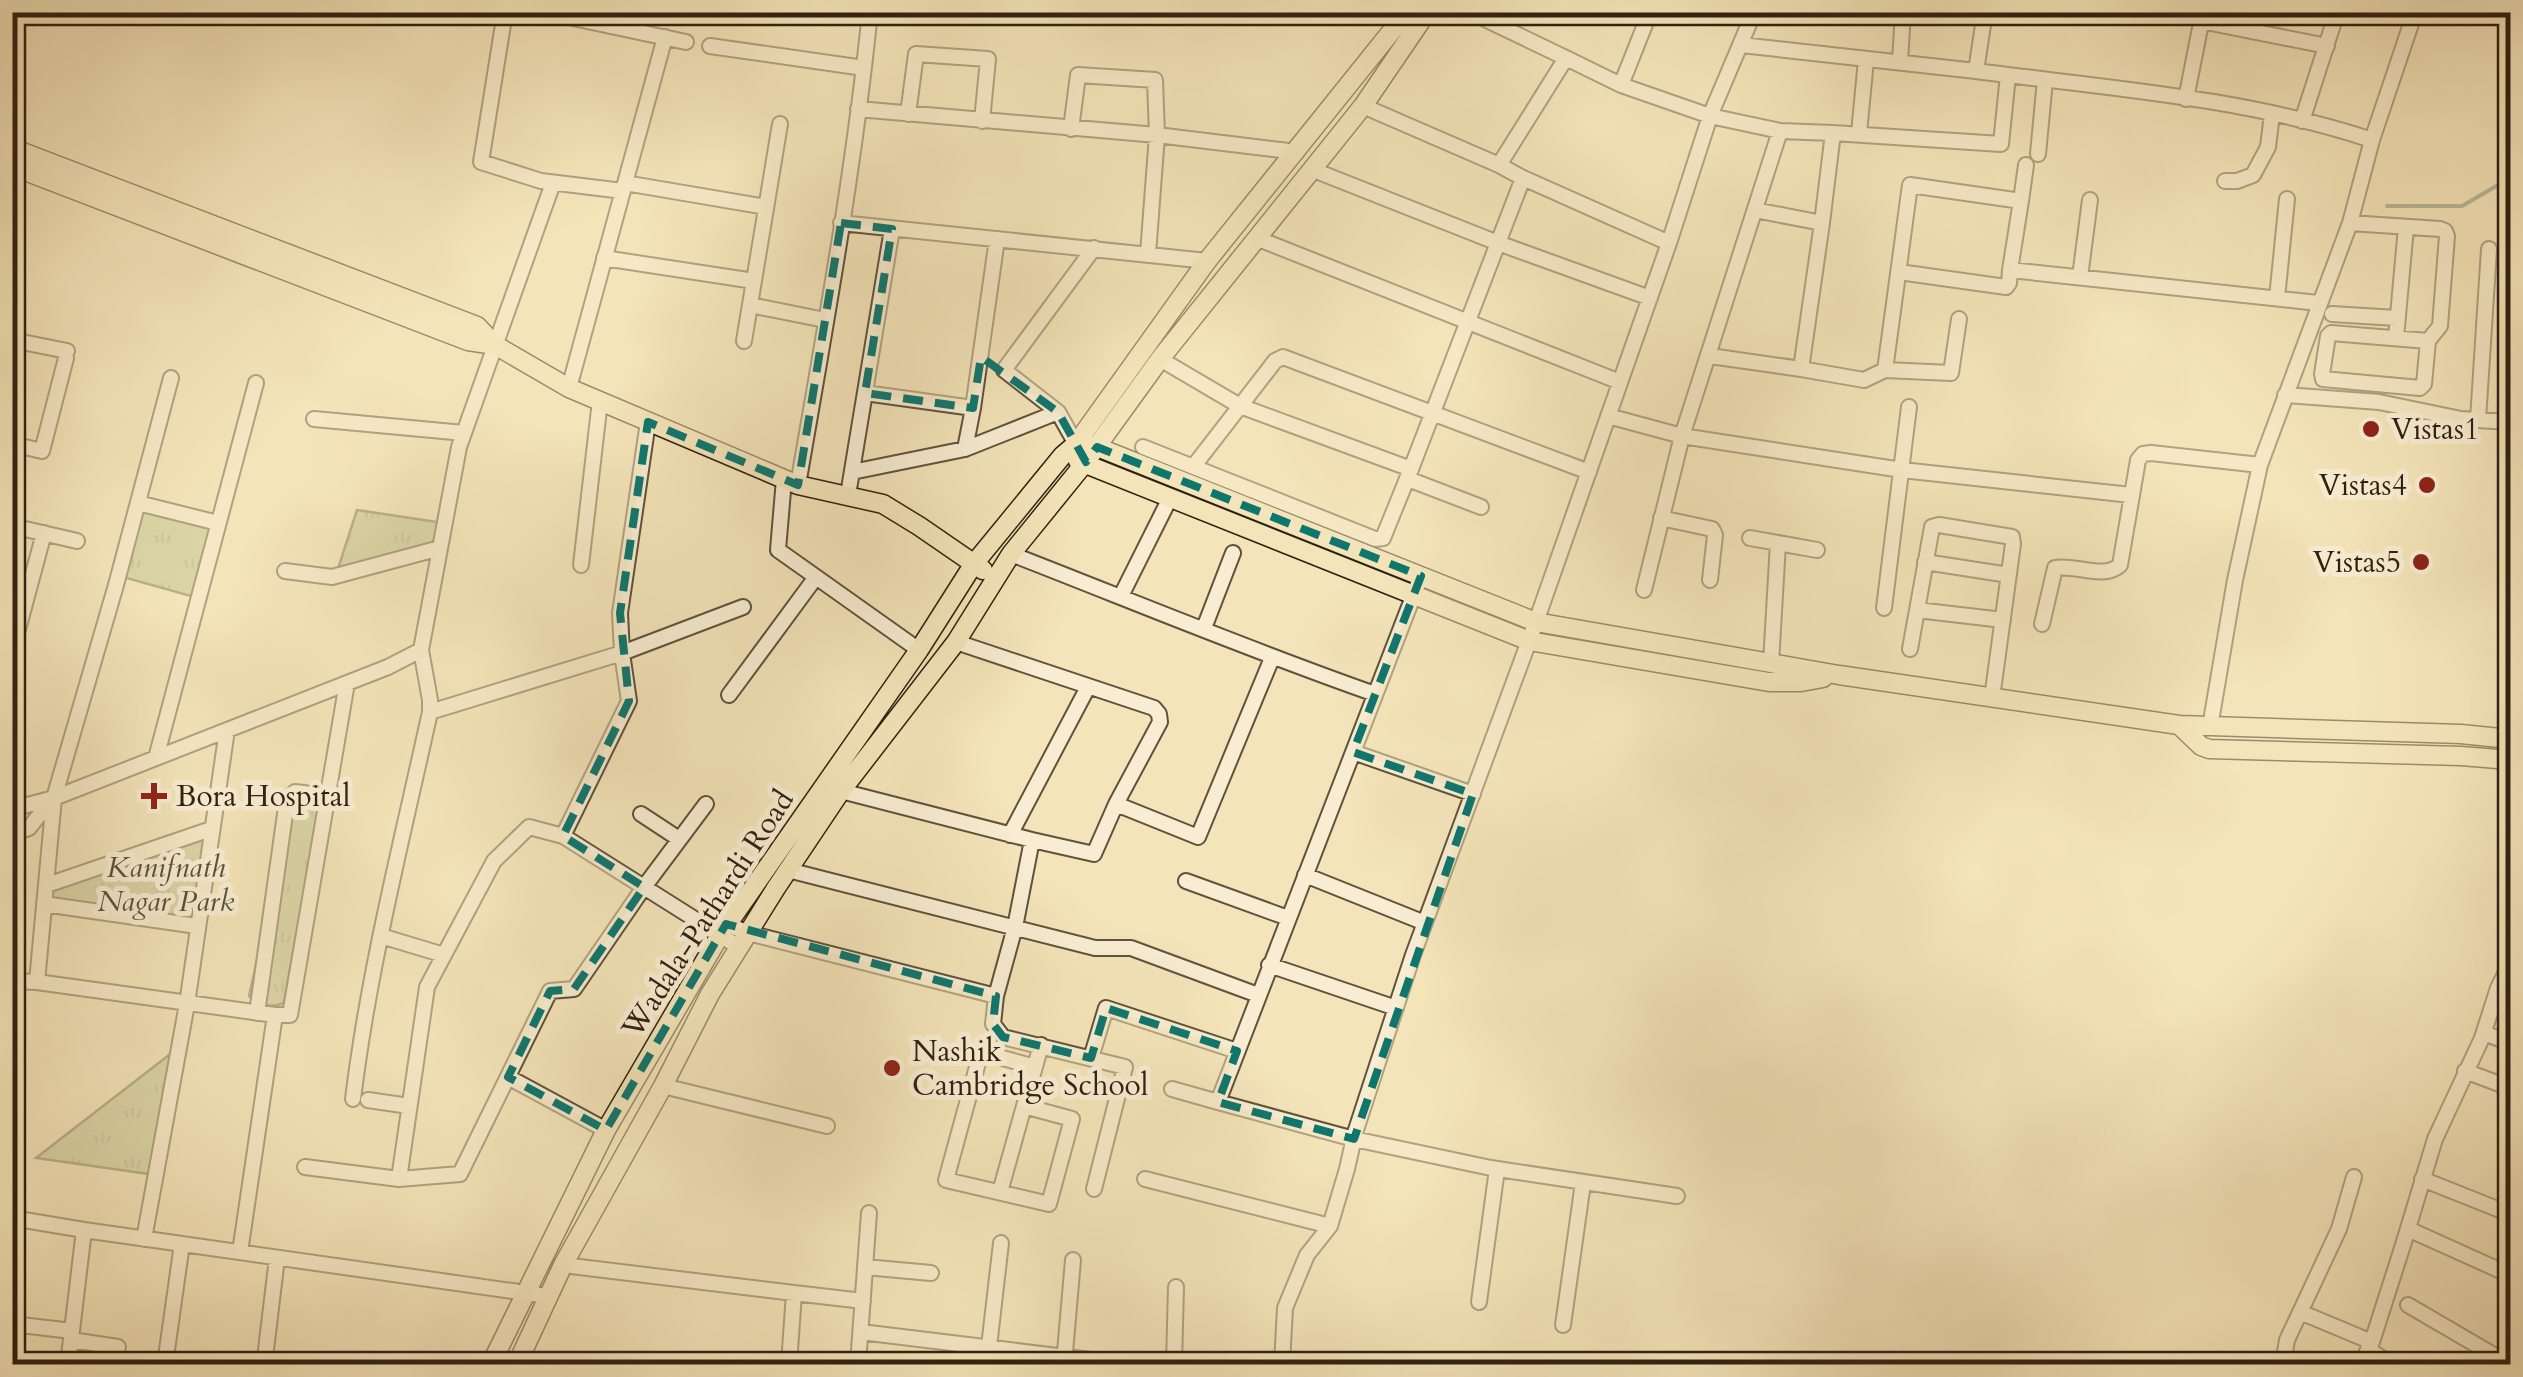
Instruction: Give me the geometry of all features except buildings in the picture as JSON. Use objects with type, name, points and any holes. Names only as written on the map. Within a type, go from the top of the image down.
[{"type":"main road","name":"Wadala-Pathardi Road","points":[[491,1364],[606,1130],[724,930],[919,650],[974,564],[1069,449],[1206,261],[1408,12]]},
{"type":"main road","name":"Wadala-Pathardi Road","points":[[517,1364],[563,1265],[710,994],[841,790],[956,642],[1011,554],[1097,447],[1160,359],[1363,106],[1427,12]]},
{"type":"main road","points":[[12,148],[477,326],[495,345],[569,388],[791,482],[882,504],[996,578]]},
{"type":"main road","points":[[12,166],[468,341],[495,345]]},
{"type":"main road","points":[[1069,449],[1097,447],[1536,622],[1839,676],[2179,725],[2510,738]]},
{"type":"main road","points":[[1069,449],[1084,464],[1529,641],[1769,682],[1839,676]]},
{"type":"main road","points":[[2179,725],[2200,746],[2209,749],[2510,760]]},
{"type":"street","points":[[505,12],[480,162],[553,183],[624,187],[766,207]]},
{"type":"street","points":[[870,12],[825,320],[778,550],[919,650]]},
{"type":"street","points":[[1470,12],[1621,85],[1710,116],[1780,131],[2002,144],[2008,75]]},
{"type":"street","points":[[1621,85],[1650,12]]},
{"type":"street","points":[[1282,1364],[1285,1308],[1307,1255],[1330,1226],[1354,1139],[1425,922],[1536,622],[1710,116],[1754,12]]},
{"type":"street","points":[[1900,62],[1903,12]]},
{"type":"street","points":[[1976,71],[1985,12]]},
{"type":"street","points":[[2302,121],[2338,12]]},
{"type":"street","points":[[2210,727],[2235,580],[2260,466],[2350,223],[2372,140],[2415,12]]},
{"type":"street","points":[[2186,99],[2202,17],[2327,46]]},
{"type":"street","points":[[573,18],[686,42]]},
{"type":"street","points":[[569,388],[665,37]]},
{"type":"street","points":[[1741,45],[2186,99],[2272,114],[2372,140]]},
{"type":"street","points":[[710,46],[864,68]]},
{"type":"street","points":[[908,114],[916,54],[988,59],[982,121]]},
{"type":"street","points":[[1499,165],[1566,58]]},
{"type":"street","points":[[1860,133],[1866,60]]},
{"type":"street","points":[[1071,129],[1078,75],[1155,80],[1157,136],[1148,254]]},
{"type":"street","points":[[2038,154],[2045,80]]},
{"type":"street","points":[[1363,106],[1669,243]]},
{"type":"street","points":[[858,109],[1297,152]]},
{"type":"street","points":[[2225,181],[2253,176],[2268,147],[2272,114]]},
{"type":"street","points":[[744,341],[780,124]]},
{"type":"street","points":[[1644,590],[1682,436],[1780,131]]},
{"type":"street","points":[[1801,370],[1833,133]]},
{"type":"street","points":[[1899,272],[2006,287],[2026,165]]},
{"type":"street","points":[[1312,169],[1650,298]]},
{"type":"street","points":[[1143,447],[1380,540],[1410,474],[1523,178]]},
{"type":"street","points":[[409,1106],[360,1100],[361,1032],[430,712],[421,650],[459,447],[553,183]]},
{"type":"street","points":[[1884,370],[1910,186],[2021,202]]},
{"type":"street","points":[[2277,298],[2286,199]]},
{"type":"street","points":[[2080,278],[2090,200]]},
{"type":"street","points":[[1755,210],[1822,223]]},
{"type":"street","points":[[2350,223],[2440,229],[2447,236],[2440,326],[2428,341],[2424,384],[2420,388],[2326,380],[2322,376],[2331,333],[2428,341]]},
{"type":"street","points":[[841,224],[1206,261]]},
{"type":"street","points":[[2396,338],[2406,227]]},
{"type":"street","points":[[848,495],[892,228]]},
{"type":"street","points":[[1256,238],[1620,382]]},
{"type":"street","points":[[966,450],[997,239]]},
{"type":"street","points":[[1004,370],[1094,248]]},
{"type":"street","points":[[2478,420],[2488,249]]},
{"type":"street","points":[[604,258],[754,281]]},
{"type":"street","points":[[2010,270],[2318,302]]},
{"type":"street","points":[[750,306],[825,320]]},
{"type":"street","points":[[2332,314],[2398,318]]},
{"type":"street","points":[[1710,356],[1864,380],[1884,370],[1951,373],[1959,319]]},
{"type":"street","points":[[12,340],[66,354],[42,450],[12,444]]},
{"type":"street","points":[[981,357],[1058,412],[1069,449]]},
{"type":"street","points":[[1194,467],[1275,361],[1283,357],[1589,472]]},
{"type":"street","points":[[1160,359],[1240,406],[1410,474],[1480,507]]},
{"type":"street","points":[[38,982],[54,798],[170,378]]},
{"type":"street","points":[[156,758],[256,383]]},
{"type":"street","points":[[865,393],[974,408]]},
{"type":"street","points":[[2285,394],[2379,402],[2436,416],[2510,422]]},
{"type":"street","points":[[581,565],[600,401]]},
{"type":"street","points":[[1884,608],[1909,407]]},
{"type":"street","points":[[852,472],[966,450],[1058,412]]},
{"type":"street","points":[[1608,416],[1682,436],[1902,470],[2132,495]]},
{"type":"street","points":[[314,419],[464,433]]},
{"type":"street","points":[[563,836],[629,700],[620,613],[648,422]]},
{"type":"street","points":[[2042,624],[2054,568],[2109,572],[2118,568],[2138,460],[2147,452],[2260,466]]},
{"type":"street","points":[[1120,596],[1170,498]]},
{"type":"street","points":[[138,504],[218,522]]},
{"type":"street","points":[[1661,518],[1712,528],[1715,535],[1710,580]]},
{"type":"street","points":[[1910,649],[1930,530],[1936,525],[2009,535],[2014,544],[1992,698]]},
{"type":"street","points":[[12,526],[77,540]]},
{"type":"street","points":[[12,652],[44,533]]},
{"type":"street","points":[[1750,538],[1818,550]]},
{"type":"street","points":[[1771,664],[1778,543]]},
{"type":"street","points":[[285,572],[332,577],[440,548]]},
{"type":"street","points":[[1204,628],[1234,553]]},
{"type":"street","points":[[1011,554],[1272,658],[1375,694]]},
{"type":"street","points":[[1925,562],[2009,575]]},
{"type":"street","points":[[729,696],[816,576]]},
{"type":"street","points":[[1218,1102],[1421,576]]},
{"type":"street","points":[[430,712],[622,652],[743,607]]},
{"type":"street","points":[[1917,610],[2003,620]]},
{"type":"street","points":[[841,790],[1094,854],[1160,722],[1159,714],[1154,708],[956,642]]},
{"type":"street","points":[[12,808],[54,798],[388,667],[421,650]]},
{"type":"street","points":[[1116,804],[1198,837],[1272,658]]},
{"type":"street","points":[[12,981],[290,1015],[347,683]]},
{"type":"street","points":[[1010,834],[1088,687]]},
{"type":"street","points":[[144,1239],[186,1004],[226,730]]},
{"type":"street","points":[[1353,752],[1473,794]]},
{"type":"street","points":[[257,1012],[287,800],[295,792],[328,796]]},
{"type":"street","points":[[12,834],[29,828],[54,798]]},
{"type":"street","points":[[304,1168],[399,1179],[460,1174],[550,990],[574,989],[706,804]]},
{"type":"street","points":[[641,814],[679,839]]},
{"type":"street","points":[[399,1179],[426,987],[494,861],[529,827],[563,836],[644,887],[743,940],[996,996]]},
{"type":"street","points":[[46,885],[212,830]]},
{"type":"street","points":[[1032,840],[992,1024],[1003,1036],[1125,1067],[1094,1189]]},
{"type":"street","points":[[788,870],[1095,948],[1131,948],[1258,995]]},
{"type":"street","points":[[1304,875],[1425,922]]},
{"type":"street","points":[[1186,881],[1288,918]]},
{"type":"street","points":[[44,904],[197,926]]},
{"type":"street","points":[[381,936],[444,955]]},
{"type":"street","points":[[2361,1364],[2435,1139],[2504,991],[2510,964]]},
{"type":"street","points":[[1270,965],[1396,1008]]},
{"type":"street","points":[[1091,1058],[1106,1008],[1237,1052]]},
{"type":"street","points":[[240,1252],[275,1015]]},
{"type":"street","points":[[2484,1032],[2510,1042]]},
{"type":"street","points":[[1000,1192],[1041,1045]]},
{"type":"street","points":[[1024,1106],[1072,1119],[1048,1204],[946,1180],[980,1052],[1035,1067]]},
{"type":"street","points":[[2465,1071],[2510,1088]]},
{"type":"street","points":[[508,1077],[606,1130]]},
{"type":"street","points":[[663,1086],[827,1126]]},
{"type":"street","points":[[1172,1089],[1354,1139],[1497,1169],[1677,1196]]},
{"type":"street","points":[[1479,1302],[1497,1169]]},
{"type":"street","points":[[2283,1364],[2288,1340],[2338,1230],[2354,1177]]},
{"type":"street","points":[[1145,1179],[1330,1226]]},
{"type":"street","points":[[2422,1180],[2510,1214]]},
{"type":"street","points":[[1563,1325],[1583,1184]]},
{"type":"street","points":[[858,1364],[869,1213]]},
{"type":"street","points":[[12,1218],[548,1296]]},
{"type":"street","points":[[2408,1229],[2510,1275]]},
{"type":"street","points":[[68,1364],[84,1230]]},
{"type":"street","points":[[987,1364],[1001,1243]]},
{"type":"street","points":[[165,1364],[182,1244]]},
{"type":"street","points":[[277,1258],[265,1358],[319,1364]]},
{"type":"street","points":[[1064,1361],[1073,1260]]},
{"type":"street","points":[[563,1265],[863,1301]]},
{"type":"street","points":[[865,1267],[931,1273]]},
{"type":"street","points":[[1174,1364],[1176,1287]]},
{"type":"street","points":[[789,1364],[794,1293]]},
{"type":"street","points":[[2408,1305],[2509,1364]]},
{"type":"street","points":[[2300,1312],[2370,1345],[2391,1364]]},
{"type":"street","points":[[12,1324],[118,1347]]},
{"type":"street","points":[[861,1332],[1064,1361],[1122,1364]]},
{"type":"highlighted area","points":[[841,223],[892,229],[865,393],[973,408],[981,357],[1058,412],[1086,462],[1097,447],[1421,576],[1353,752],[1473,794],[1354,1139],[1218,1102],[1237,1051],[1106,1008],[1091,1058],[1003,1037],[993,1024],[996,996],[726,924],[606,1130],[508,1077],[550,991],[574,989],[644,887],[563,836],[629,701],[620,613],[648,422],[798,485]]},
{"type":"green space","points":[[138,503],[218,523],[198,598],[119,576]]},
{"type":"green space","points":[[357,510],[444,523],[440,548],[335,578]]},
{"type":"green space","points":[[284,790],[322,794],[284,1002],[271,1006],[249,996],[267,915]]},
{"type":"green space","name":"Kanifnath Nagar Park","points":[[211,829],[197,926],[44,904],[47,885]]},
{"type":"green space","points":[[178,1048],[156,1175],[36,1158]]},
{"type":"waterway","points":[[2387,206],[2462,206],[2510,178]]},
{"type":"place","name":"Vistas1","points":[[2371,429]]},
{"type":"place","name":"Vistas4","points":[[2427,485]]},
{"type":"place","name":"Vistas5","points":[[2421,562]]},
{"type":"place","name":"Bora Hospital","points":[[154,796]]},
{"type":"place","name":"Nashik Cambridge School","points":[[892,1068]]}]
